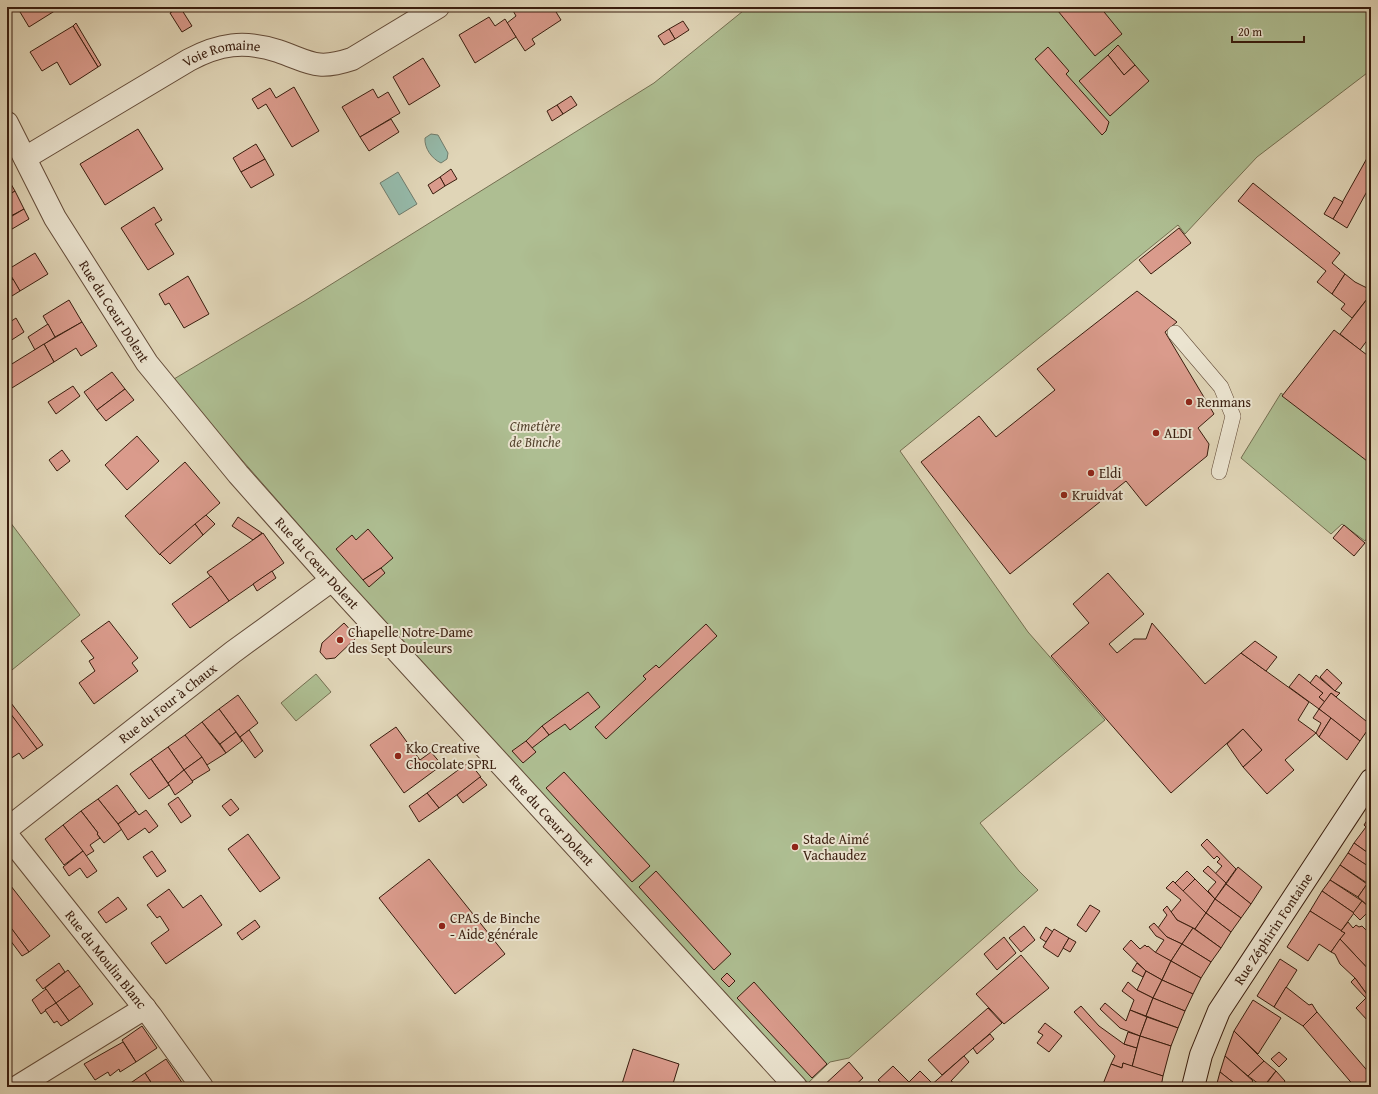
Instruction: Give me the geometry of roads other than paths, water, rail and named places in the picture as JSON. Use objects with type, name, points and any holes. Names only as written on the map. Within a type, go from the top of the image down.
[{"type":"street","name":"Voie Romaine","points":[[25,158],[189,60],[215,48],[227,45],[255,46],[278,51],[313,65],[340,63],[352,59],[430,9]]},
{"type":"street","name":"Rue du Cœur Dolent","points":[[7,123],[55,218],[147,363],[238,474],[332,580],[796,1087]]},
{"type":"street","name":"Rue du Four à Chaux","points":[[7,829],[233,652],[332,580]]},
{"type":"street","name":"Rue Zéphirin Fontaine","points":[[1193,1087],[1201,1055],[1219,1011],[1371,780]]},
{"type":"street","name":"Rue du Moulin Blanc","points":[[7,835],[144,1008],[202,1087]]},
{"type":"street","points":[[17,1087],[144,1008]]},
{"type":"lane","points":[[1175,333],[1221,387],[1233,416],[1219,472]]},
{"type":"place","name":"Renmans","points":[[1189,402]]},
{"type":"place","name":"ALDI","points":[[1156,433]]},
{"type":"place","name":"Eldi","points":[[1091,473]]},
{"type":"place","name":"Kruidvat","points":[[1064,495]]},
{"type":"place","name":"Chapelle Notre-Dame des Sept Douleurs","points":[[340,640]]},
{"type":"place","name":"Kko Creative Chocolate SPRL","points":[[398,756]]},
{"type":"place","name":"Stade Aimé Vachaudez","points":[[795,847]]},
{"type":"place","name":"CPAS de Binche - Aide générale","points":[[442,926]]},
{"type":"park label","name":"Cimetière de Binche","points":[[535,434]]}]
